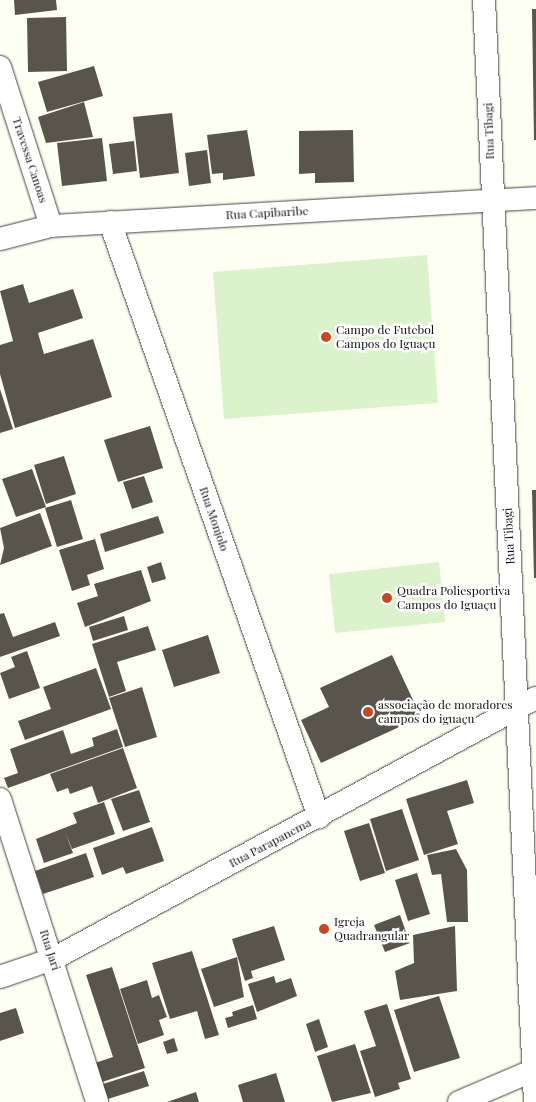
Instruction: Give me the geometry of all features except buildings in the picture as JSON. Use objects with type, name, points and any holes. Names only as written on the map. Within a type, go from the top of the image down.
[{"type":"street","name":"Rua Tibagi","points":[[484,0],[492,201],[527,703],[536,1102]]},
{"type":"street","name":"Travessa Canoas","points":[[0,67],[51,226]]},
{"type":"street","name":"Rua Capibaribe","points":[[0,239],[51,226],[536,198]]},
{"type":"street","name":"Rua Monjolo","points":[[110,222],[319,817]]},
{"type":"street","name":"Rua Parapanema","points":[[0,977],[53,959],[527,703]]},
{"type":"street","name":"Rua Jari","points":[[0,799],[53,959],[97,1102]]},
{"type":"street","points":[[459,1102],[534,1070]]},
{"type":"green space","name":"Campo de Futebol Campos do Iguaçu","points":[[427,255],[438,403],[224,419],[213,272]]},
{"type":"green space","name":"Quadra Poliesportiva Campos do Iguaçu","points":[[439,562],[445,622],[335,633],[329,574]]},
{"type":"place","name":"Campo de Futebol Campos do Iguaçu","points":[[326,337]]},
{"type":"place","name":"Quadra Poliesportiva Campos do Iguaçu","points":[[387,598]]},
{"type":"place","name":"associação de moradores campos do iguaçu","points":[[368,712]]},
{"type":"place","name":"Igreja Quadrangular","points":[[324,929]]}]
